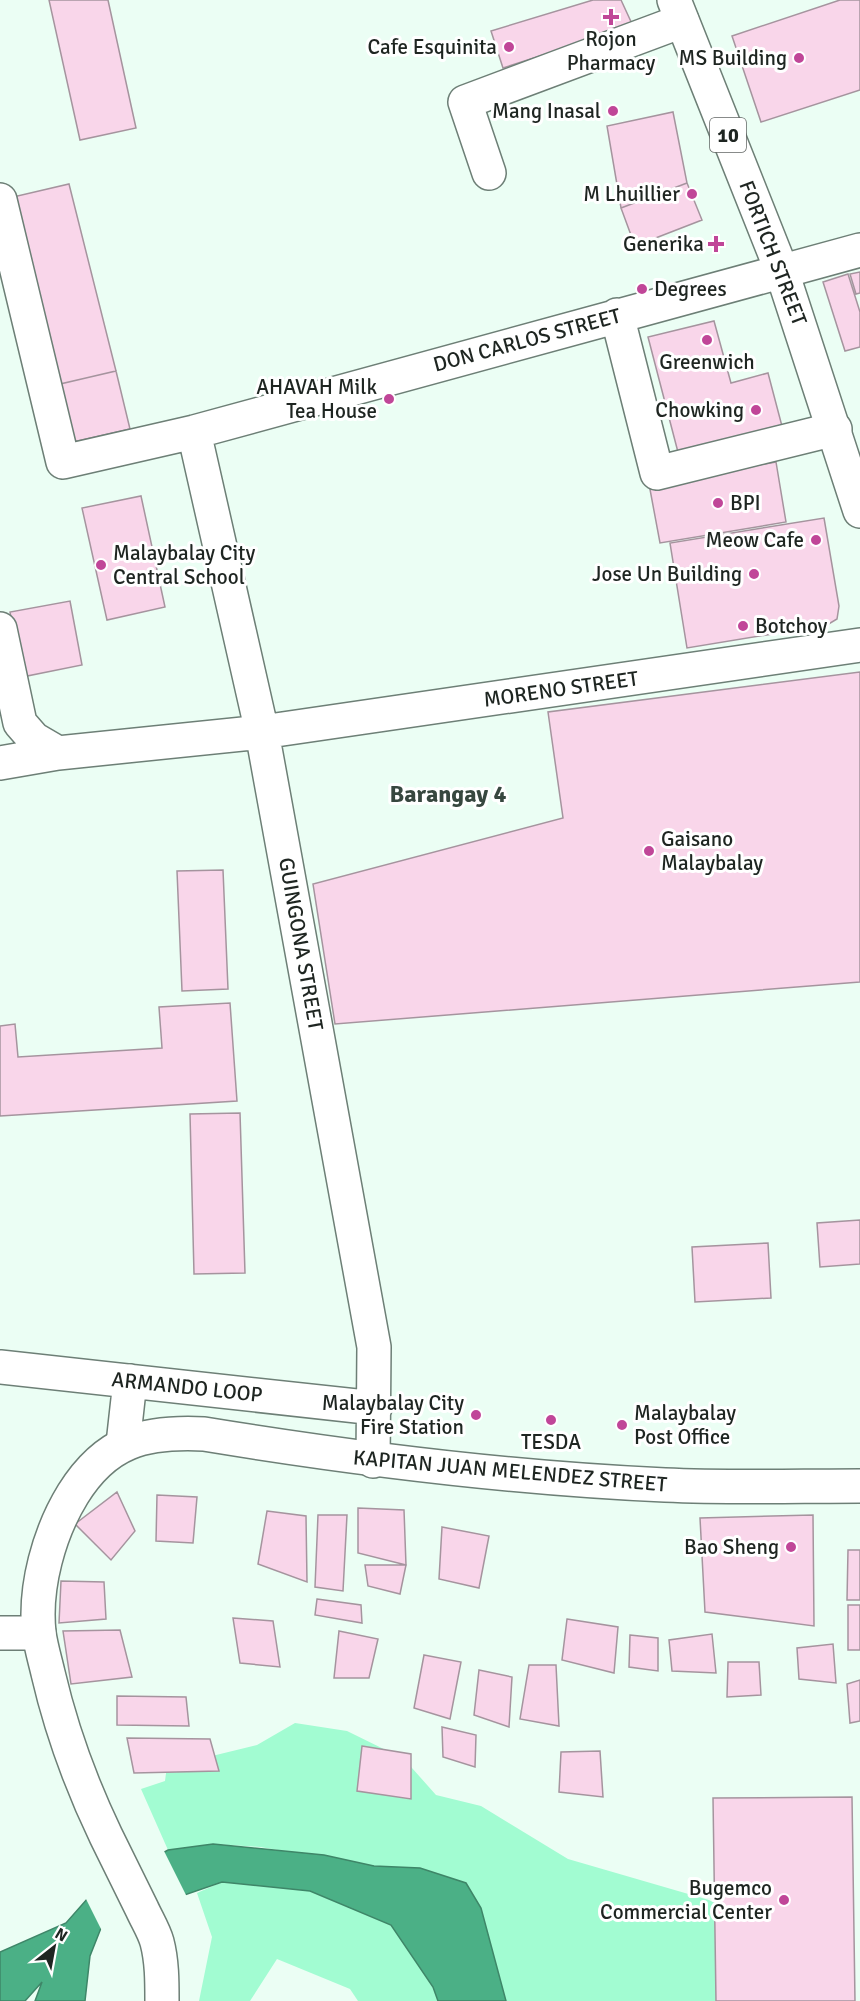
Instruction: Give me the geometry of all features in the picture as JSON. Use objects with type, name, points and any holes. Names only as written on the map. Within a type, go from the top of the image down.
[{"type":"main road","points":[[489,173],[465,102],[678,11]]},
{"type":"main road","name":"FORTICH STREET","points":[[678,11],[781,269],[860,511]]},
{"type":"main road","name":"DON CARLOS STREET","points":[[0,200],[63,462],[194,432],[860,249]]},
{"type":"main road","points":[[617,315],[657,473],[835,429]]},
{"type":"main road","name":"GUINGONA STREET","points":[[194,432],[262,732],[374,1347],[373,1461]]},
{"type":"main road","points":[[0,629],[20,723],[34,739],[58,753]]},
{"type":"main road","name":"MORENO STREET","points":[[0,763],[58,753],[262,732],[860,645]]},
{"type":"main road","name":"ARMANDO LOOP","points":[[0,1366],[375,1408]]},
{"type":"main road","points":[[123,1444],[130,1381]]},
{"type":"main road","name":"KAPITAN JUAN MELENDEZ STREET","points":[[162,2001],[162,1973],[157,1941],[105,1833],[72,1755],[54,1696],[39,1633],[41,1589],[48,1548],[65,1507],[87,1472],[123,1444],[150,1435],[195,1434],[373,1461],[515,1475],[656,1485],[860,1486]]},
{"type":"main road","points":[[0,1633],[39,1633]]},
{"type":"shaded area","points":[[295,1723],[347,1731],[404,1759],[436,1795],[481,1806],[568,1859],[709,1900],[741,1917],[835,2001],[506,2001],[481,1908],[420,1868],[374,1866],[260,1847],[213,1844],[168,1850],[141,1789],[165,1781],[168,1758],[212,1756],[257,1745]]},
{"type":"shaded area","points":[[213,1844],[324,1855],[374,1866],[420,1868],[466,1883],[481,1908],[506,2001],[438,2001],[433,1987],[391,1925],[310,1891],[222,1882],[103,1923],[90,1956],[85,2001],[35,2001],[42,1982],[25,2001],[0,2001],[0,1952],[66,1923],[95,1890],[168,1850]]},
{"type":"shaded area","points":[[222,1882],[310,1891],[391,1925],[433,1987],[438,2001],[358,2001],[350,1989],[277,1959],[250,2001],[199,2001],[212,1937],[197,1893]]},
{"type":"pier","points":[[163,1849],[188,1899],[106,1926],[103,1933],[85,1897],[94,1888]]},
{"type":"building","points":[[49,0],[108,0],[136,128],[80,140]]},
{"type":"building","points":[[593,0],[621,0],[633,26],[503,68],[491,31]]},
{"type":"building","name":"MS Building","points":[[840,0],[860,0],[860,90],[761,122],[732,36]]},
{"type":"building","points":[[673,112],[687,183],[621,208],[607,126]]},
{"type":"building","points":[[687,183],[702,220],[635,246],[621,208]]},
{"type":"building","points":[[69,184],[116,371],[60,384],[13,197]]},
{"type":"building","points":[[860,272],[860,293],[856,294],[850,274]]},
{"type":"building","points":[[848,274],[860,312],[860,347],[845,351],[823,282]]},
{"type":"building","points":[[714,321],[731,383],[768,373],[783,430],[679,456],[648,337]]},
{"type":"building","points":[[116,371],[130,429],[73,442],[60,384]]},
{"type":"building","name":"BPI","points":[[776,462],[786,522],[660,543],[649,484]]},
{"type":"building","points":[[141,496],[165,607],[107,620],[82,508]]},
{"type":"building","name":"Jose Un Building","points":[[824,518],[839,606],[837,619],[827,625],[687,648],[670,543]]},
{"type":"building","points":[[70,601],[82,665],[22,677],[10,612]]},
{"type":"building","name":"Gaisano Malaybalay","points":[[860,672],[860,982],[335,1024],[313,884],[563,818],[548,712]]},
{"type":"building","points":[[223,870],[228,989],[182,991],[177,871]]},
{"type":"building","points":[[230,1003],[237,1101],[0,1116],[0,1026],[15,1024],[18,1057],[162,1048],[159,1007]]},
{"type":"building","points":[[240,1113],[245,1273],[194,1274],[190,1114]]},
{"type":"building","points":[[860,1220],[860,1264],[820,1267],[817,1223]]},
{"type":"building","points":[[768,1243],[771,1298],[695,1302],[692,1247]]},
{"type":"building","points":[[117,1492],[135,1531],[111,1560],[75,1524]]},
{"type":"building","points":[[157,1495],[197,1497],[193,1543],[156,1541]]},
{"type":"building","points":[[358,1508],[404,1510],[406,1565],[358,1553]]},
{"type":"building","points":[[267,1511],[306,1516],[307,1582],[258,1564]]},
{"type":"building","points":[[318,1515],[347,1515],[343,1591],[315,1587]]},
{"type":"building","points":[[813,1515],[814,1626],[705,1612],[700,1518]]},
{"type":"building","points":[[442,1527],[489,1536],[479,1588],[439,1579]]},
{"type":"building","points":[[848,1550],[860,1550],[860,1600],[847,1600]]},
{"type":"building","points":[[365,1565],[406,1565],[400,1594],[368,1586]]},
{"type":"building","points":[[61,1581],[104,1582],[106,1619],[59,1623]]},
{"type":"building","points":[[317,1599],[361,1605],[362,1623],[315,1615]]},
{"type":"building","points":[[848,1605],[860,1605],[860,1650],[848,1650]]},
{"type":"building","points":[[233,1618],[273,1621],[280,1667],[240,1663]]},
{"type":"building","points":[[567,1619],[618,1627],[614,1673],[562,1660]]},
{"type":"building","points":[[120,1630],[132,1677],[71,1684],[63,1631]]},
{"type":"building","points":[[339,1631],[378,1639],[369,1678],[334,1678]]},
{"type":"building","points":[[712,1634],[716,1673],[672,1671],[669,1640]]},
{"type":"building","points":[[630,1635],[658,1638],[658,1671],[629,1667]]},
{"type":"building","points":[[833,1644],[836,1683],[799,1679],[797,1648]]},
{"type":"building","points":[[424,1655],[461,1662],[450,1719],[414,1708]]},
{"type":"building","points":[[728,1662],[759,1662],[761,1695],[727,1697]]},
{"type":"building","points":[[529,1665],[556,1665],[559,1726],[520,1719]]},
{"type":"building","points":[[479,1670],[512,1677],[509,1727],[474,1715]]},
{"type":"building","points":[[860,1680],[860,1721],[850,1723],[847,1684]]},
{"type":"building","points":[[117,1696],[186,1697],[189,1726],[117,1725]]},
{"type":"building","points":[[442,1727],[476,1735],[475,1767],[443,1757]]},
{"type":"building","points":[[127,1738],[210,1739],[219,1771],[134,1773]]},
{"type":"building","points":[[362,1746],[411,1754],[411,1799],[357,1791]]},
{"type":"building","points":[[600,1751],[603,1797],[559,1792],[561,1752]]},
{"type":"building","name":"Bugemco Commercial Center","points":[[852,1797],[855,2001],[716,2001],[713,1798]]},
{"type":"place","name":"Rojon Pharmacy","points":[[611,17]]},
{"type":"place","name":"Cafe Esquinita","points":[[509,47]]},
{"type":"place","name":"MS Building","points":[[799,58]]},
{"type":"place","name":"Mang Inasal","points":[[613,111]]},
{"type":"place","name":"M Lhuillier","points":[[692,194]]},
{"type":"place","name":"Generika","points":[[716,244]]},
{"type":"place","name":"Degrees","points":[[642,289]]},
{"type":"place","name":"Greenwich","points":[[707,340]]},
{"type":"place","name":"AHAVAH Milk Tea House","points":[[389,399]]},
{"type":"place","name":"Chowking","points":[[756,410]]},
{"type":"place","name":"BPI","points":[[718,503]]},
{"type":"place","name":"Meow Cafe","points":[[816,540]]},
{"type":"place","name":"Malaybalay City Central School","points":[[101,565]]},
{"type":"place","name":"Jose Un Building","points":[[754,574]]},
{"type":"place","name":"Botchoy","points":[[743,626]]},
{"type":"place","name":"Gaisano Malaybalay","points":[[649,851]]},
{"type":"place","name":"Malaybalay City Fire Station","points":[[476,1415]]},
{"type":"place","name":"TESDA","points":[[551,1420]]},
{"type":"place","name":"Malaybalay Post Office","points":[[622,1425]]},
{"type":"place","name":"Bao Sheng","points":[[791,1547]]},
{"type":"place","name":"Bugemco Commercial Center","points":[[784,1900]]},
{"type":"district","name":"Barangay 4","points":[[448,794]]}]
